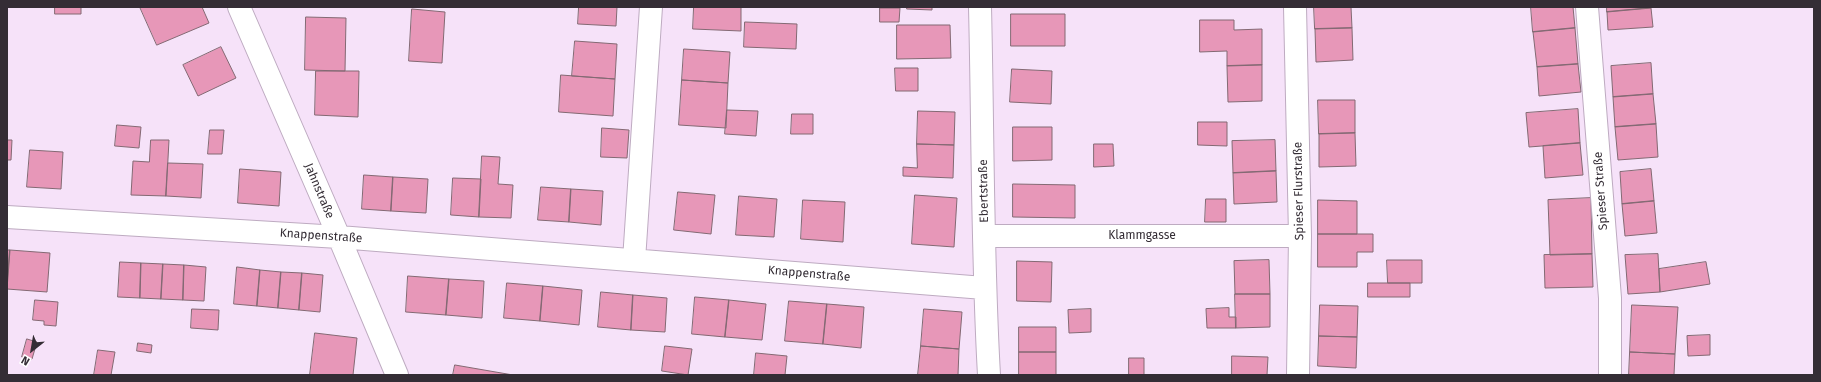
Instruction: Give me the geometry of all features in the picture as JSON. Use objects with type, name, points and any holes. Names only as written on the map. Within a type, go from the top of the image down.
[{"type":"street","name":"Jahnstraße","points":[[239,7],[397,375]]},
{"type":"street","points":[[634,260],[651,7]]},
{"type":"street","name":"Ebertstraße","points":[[980,7],[985,236],[984,288],[989,375]]},
{"type":"street","name":"Spieser Flurstraße","points":[[1295,7],[1300,236],[1298,375]]},
{"type":"street","name":"Spieser Straße","points":[[1587,7],[1610,298],[1610,375]]},
{"type":"street","name":"Knappenstraße","points":[[7,217],[339,237],[984,288]]},
{"type":"street","name":"Klammgasse","points":[[985,236],[1300,236]]},
{"type":"building","points":[[55,7],[81,7],[81,14],[55,14]]},
{"type":"building","points":[[140,7],[202,7],[209,23],[157,45]]},
{"type":"building","points":[[579,7],[617,7],[616,26],[578,24]]},
{"type":"building","points":[[694,7],[741,7],[741,31],[693,29]]},
{"type":"building","points":[[907,7],[932,7],[932,10],[907,9]]},
{"type":"building","points":[[1314,7],[1351,7],[1352,28],[1315,29]]},
{"type":"building","points":[[1531,7],[1573,7],[1575,28],[1533,32]]},
{"type":"building","points":[[1607,7],[1651,7],[1651,8],[1607,12]]},
{"type":"building","points":[[880,8],[900,8],[899,22],[880,22]]},
{"type":"building","points":[[1651,8],[1653,27],[1608,30],[1607,12]]},
{"type":"building","points":[[412,9],[445,12],[442,63],[409,61]]},
{"type":"building","points":[[1011,14],[1065,14],[1065,46],[1011,46]]},
{"type":"building","points":[[306,17],[346,18],[345,71],[305,70]]},
{"type":"building","points":[[1200,20],[1234,20],[1234,30],[1262,29],[1262,65],[1227,66],[1227,51],[1200,52]]},
{"type":"building","points":[[745,22],[797,24],[796,49],[744,47]]},
{"type":"building","points":[[897,25],[950,25],[951,58],[897,59]]},
{"type":"building","points":[[1352,28],[1353,60],[1316,62],[1315,29]]},
{"type":"building","points":[[1575,28],[1578,64],[1537,67],[1533,32]]},
{"type":"building","points":[[575,41],[617,44],[615,79],[572,76]]},
{"type":"building","points":[[221,47],[236,78],[198,96],[183,65]]},
{"type":"building","points":[[684,49],[730,52],[728,83],[682,80]]},
{"type":"building","points":[[1651,63],[1653,94],[1613,97],[1611,66]]},
{"type":"building","points":[[1578,64],[1581,92],[1539,96],[1537,67]]},
{"type":"building","points":[[1262,65],[1262,101],[1228,102],[1227,66]]},
{"type":"building","points":[[895,68],[918,68],[918,91],[896,91]]},
{"type":"building","points":[[1012,69],[1052,71],[1051,104],[1010,102]]},
{"type":"building","points":[[316,71],[359,71],[358,117],[315,115]]},
{"type":"building","points":[[561,75],[615,79],[613,116],[559,112]]},
{"type":"building","points":[[682,80],[728,83],[726,128],[679,125]]},
{"type":"building","points":[[1653,94],[1656,124],[1615,127],[1613,97]]},
{"type":"building","points":[[1318,100],[1355,100],[1355,133],[1319,134]]},
{"type":"building","points":[[1578,109],[1580,143],[1529,147],[1526,113]]},
{"type":"building","points":[[727,110],[758,111],[756,136],[725,134]]},
{"type":"building","points":[[918,111],[955,112],[954,145],[917,144]]},
{"type":"building","points":[[792,114],[813,114],[813,134],[791,134]]},
{"type":"building","points":[[1198,122],[1227,122],[1227,146],[1198,145]]},
{"type":"building","points":[[1656,124],[1658,157],[1618,160],[1615,127]]},
{"type":"building","points":[[117,125],[141,127],[139,148],[115,146]]},
{"type":"building","points":[[1013,127],[1052,127],[1052,160],[1013,161]]},
{"type":"building","points":[[602,128],[629,130],[627,158],[601,157]]},
{"type":"building","points":[[210,130],[224,130],[222,154],[208,154]]},
{"type":"building","points":[[1355,133],[1356,166],[1319,167],[1319,134]]},
{"type":"building","points":[[7,140],[12,140],[11,160],[7,160]]},
{"type":"building","points":[[151,140],[169,140],[166,196],[131,195],[133,161],[149,162]]},
{"type":"building","points":[[1275,140],[1276,171],[1233,173],[1232,141]]},
{"type":"building","points":[[1580,143],[1583,175],[1545,178],[1543,146]]},
{"type":"building","points":[[917,144],[954,145],[953,178],[903,176],[903,167],[917,168]]},
{"type":"building","points":[[1094,144],[1113,144],[1114,166],[1094,167]]},
{"type":"building","points":[[30,150],[63,152],[61,189],[27,187]]},
{"type":"building","points":[[482,156],[500,157],[498,184],[513,185],[511,218],[479,217]]},
{"type":"building","points":[[168,163],[203,164],[201,198],[166,196]]},
{"type":"building","points":[[240,169],[281,172],[279,206],[238,203]]},
{"type":"building","points":[[1651,169],[1654,201],[1622,204],[1620,172]]},
{"type":"building","points":[[1276,171],[1277,202],[1234,204],[1233,173]]},
{"type":"building","points":[[364,175],[393,177],[391,211],[362,209]]},
{"type":"building","points":[[393,177],[428,179],[426,213],[391,211]]},
{"type":"building","points":[[453,178],[481,179],[479,217],[451,215]]},
{"type":"building","points":[[1013,184],[1075,185],[1075,218],[1013,217]]},
{"type":"building","points":[[541,187],[571,189],[569,222],[538,220]]},
{"type":"building","points":[[571,189],[603,191],[601,225],[569,222]]},
{"type":"building","points":[[678,192],[715,195],[711,234],[674,230]]},
{"type":"building","points":[[915,195],[957,198],[954,247],[912,244]]},
{"type":"building","points":[[739,196],[777,199],[774,237],[736,235]]},
{"type":"building","points":[[1591,198],[1592,254],[1550,255],[1548,200]]},
{"type":"building","points":[[1206,199],[1226,199],[1226,222],[1205,222]]},
{"type":"building","points":[[803,200],[845,202],[843,242],[801,239]]},
{"type":"building","points":[[1318,200],[1357,201],[1357,234],[1318,234]]},
{"type":"building","points":[[1654,201],[1657,233],[1625,236],[1622,204]]},
{"type":"building","points":[[1318,234],[1373,234],[1373,252],[1357,252],[1357,267],[1318,267]]},
{"type":"building","points":[[7,250],[10,250],[7,289]]},
{"type":"building","points":[[10,250],[50,253],[47,292],[7,289]]},
{"type":"building","points":[[1592,254],[1593,287],[1545,288],[1544,255]]},
{"type":"building","points":[[1658,254],[1660,292],[1628,294],[1625,255]]},
{"type":"building","points":[[1269,260],[1270,294],[1235,294],[1234,261]]},
{"type":"building","points":[[1387,260],[1422,260],[1422,283],[1388,283]]},
{"type":"building","points":[[1017,261],[1052,262],[1051,302],[1017,301]]},
{"type":"building","points":[[120,262],[141,263],[140,298],[118,297]]},
{"type":"building","points":[[1706,262],[1710,284],[1660,292],[1659,269]]},
{"type":"building","points":[[141,263],[163,264],[161,299],[140,298]]},
{"type":"building","points":[[163,264],[184,265],[183,300],[161,299]]},
{"type":"building","points":[[184,265],[206,267],[204,301],[183,300]]},
{"type":"building","points":[[237,267],[260,270],[257,306],[234,304]]},
{"type":"building","points":[[260,270],[281,272],[278,308],[257,306]]},
{"type":"building","points":[[281,272],[302,273],[299,310],[278,308]]},
{"type":"building","points":[[302,273],[323,275],[320,312],[299,310]]},
{"type":"building","points":[[408,276],[449,279],[446,315],[406,312]]},
{"type":"building","points":[[449,279],[484,281],[482,318],[446,315]]},
{"type":"building","points":[[507,283],[543,286],[540,321],[504,318]]},
{"type":"building","points":[[1368,283],[1410,283],[1410,297],[1368,297]]},
{"type":"building","points":[[543,286],[582,290],[579,325],[540,321]]},
{"type":"building","points":[[601,292],[633,295],[631,330],[598,327]]},
{"type":"building","points":[[1235,294],[1270,294],[1270,327],[1236,328]]},
{"type":"building","points":[[633,295],[667,298],[665,332],[631,330]]},
{"type":"building","points":[[695,297],[729,300],[725,337],[692,334]]},
{"type":"building","points":[[35,300],[58,302],[56,326],[44,325],[44,321],[33,320]]},
{"type":"building","points":[[729,300],[766,304],[762,340],[725,337]]},
{"type":"building","points":[[789,301],[827,304],[823,344],[785,341]]},
{"type":"building","points":[[827,304],[864,307],[861,348],[823,344]]},
{"type":"building","points":[[1320,305],[1358,306],[1357,337],[1319,336]]},
{"type":"building","points":[[1632,305],[1678,307],[1675,354],[1630,352]]},
{"type":"building","points":[[1229,308],[1229,317],[1236,317],[1236,328],[1207,328],[1206,309]]},
{"type":"building","points":[[192,309],[219,310],[218,330],[191,328]]},
{"type":"building","points":[[924,309],[962,312],[959,349],[921,346]]},
{"type":"building","points":[[1091,309],[1091,332],[1069,333],[1068,310]]},
{"type":"building","points":[[1019,327],[1056,327],[1056,352],[1019,352]]},
{"type":"building","points":[[315,333],[357,338],[353,375],[310,375]]},
{"type":"building","points":[[1710,335],[1710,355],[1688,356],[1687,336]]},
{"type":"building","points":[[1319,336],[1357,337],[1356,368],[1318,366]]},
{"type":"building","points":[[27,339],[37,342],[32,359],[22,357]]},
{"type":"building","points":[[138,343],[152,345],[151,353],[137,351]]},
{"type":"building","points":[[665,346],[692,349],[688,375],[662,371]]},
{"type":"building","points":[[921,346],[959,349],[958,375],[918,375]]},
{"type":"building","points":[[98,350],[115,352],[111,375],[94,375]]},
{"type":"building","points":[[1019,352],[1056,352],[1056,375],[1019,375]]},
{"type":"building","points":[[1630,352],[1675,354],[1674,375],[1629,375]]},
{"type":"building","points":[[756,353],[787,356],[785,375],[754,375]]},
{"type":"building","points":[[1232,356],[1268,357],[1267,375],[1232,375]]},
{"type":"building","points":[[1129,358],[1144,358],[1144,375],[1129,375]]},
{"type":"building","points":[[455,365],[513,375],[453,375]]}]
